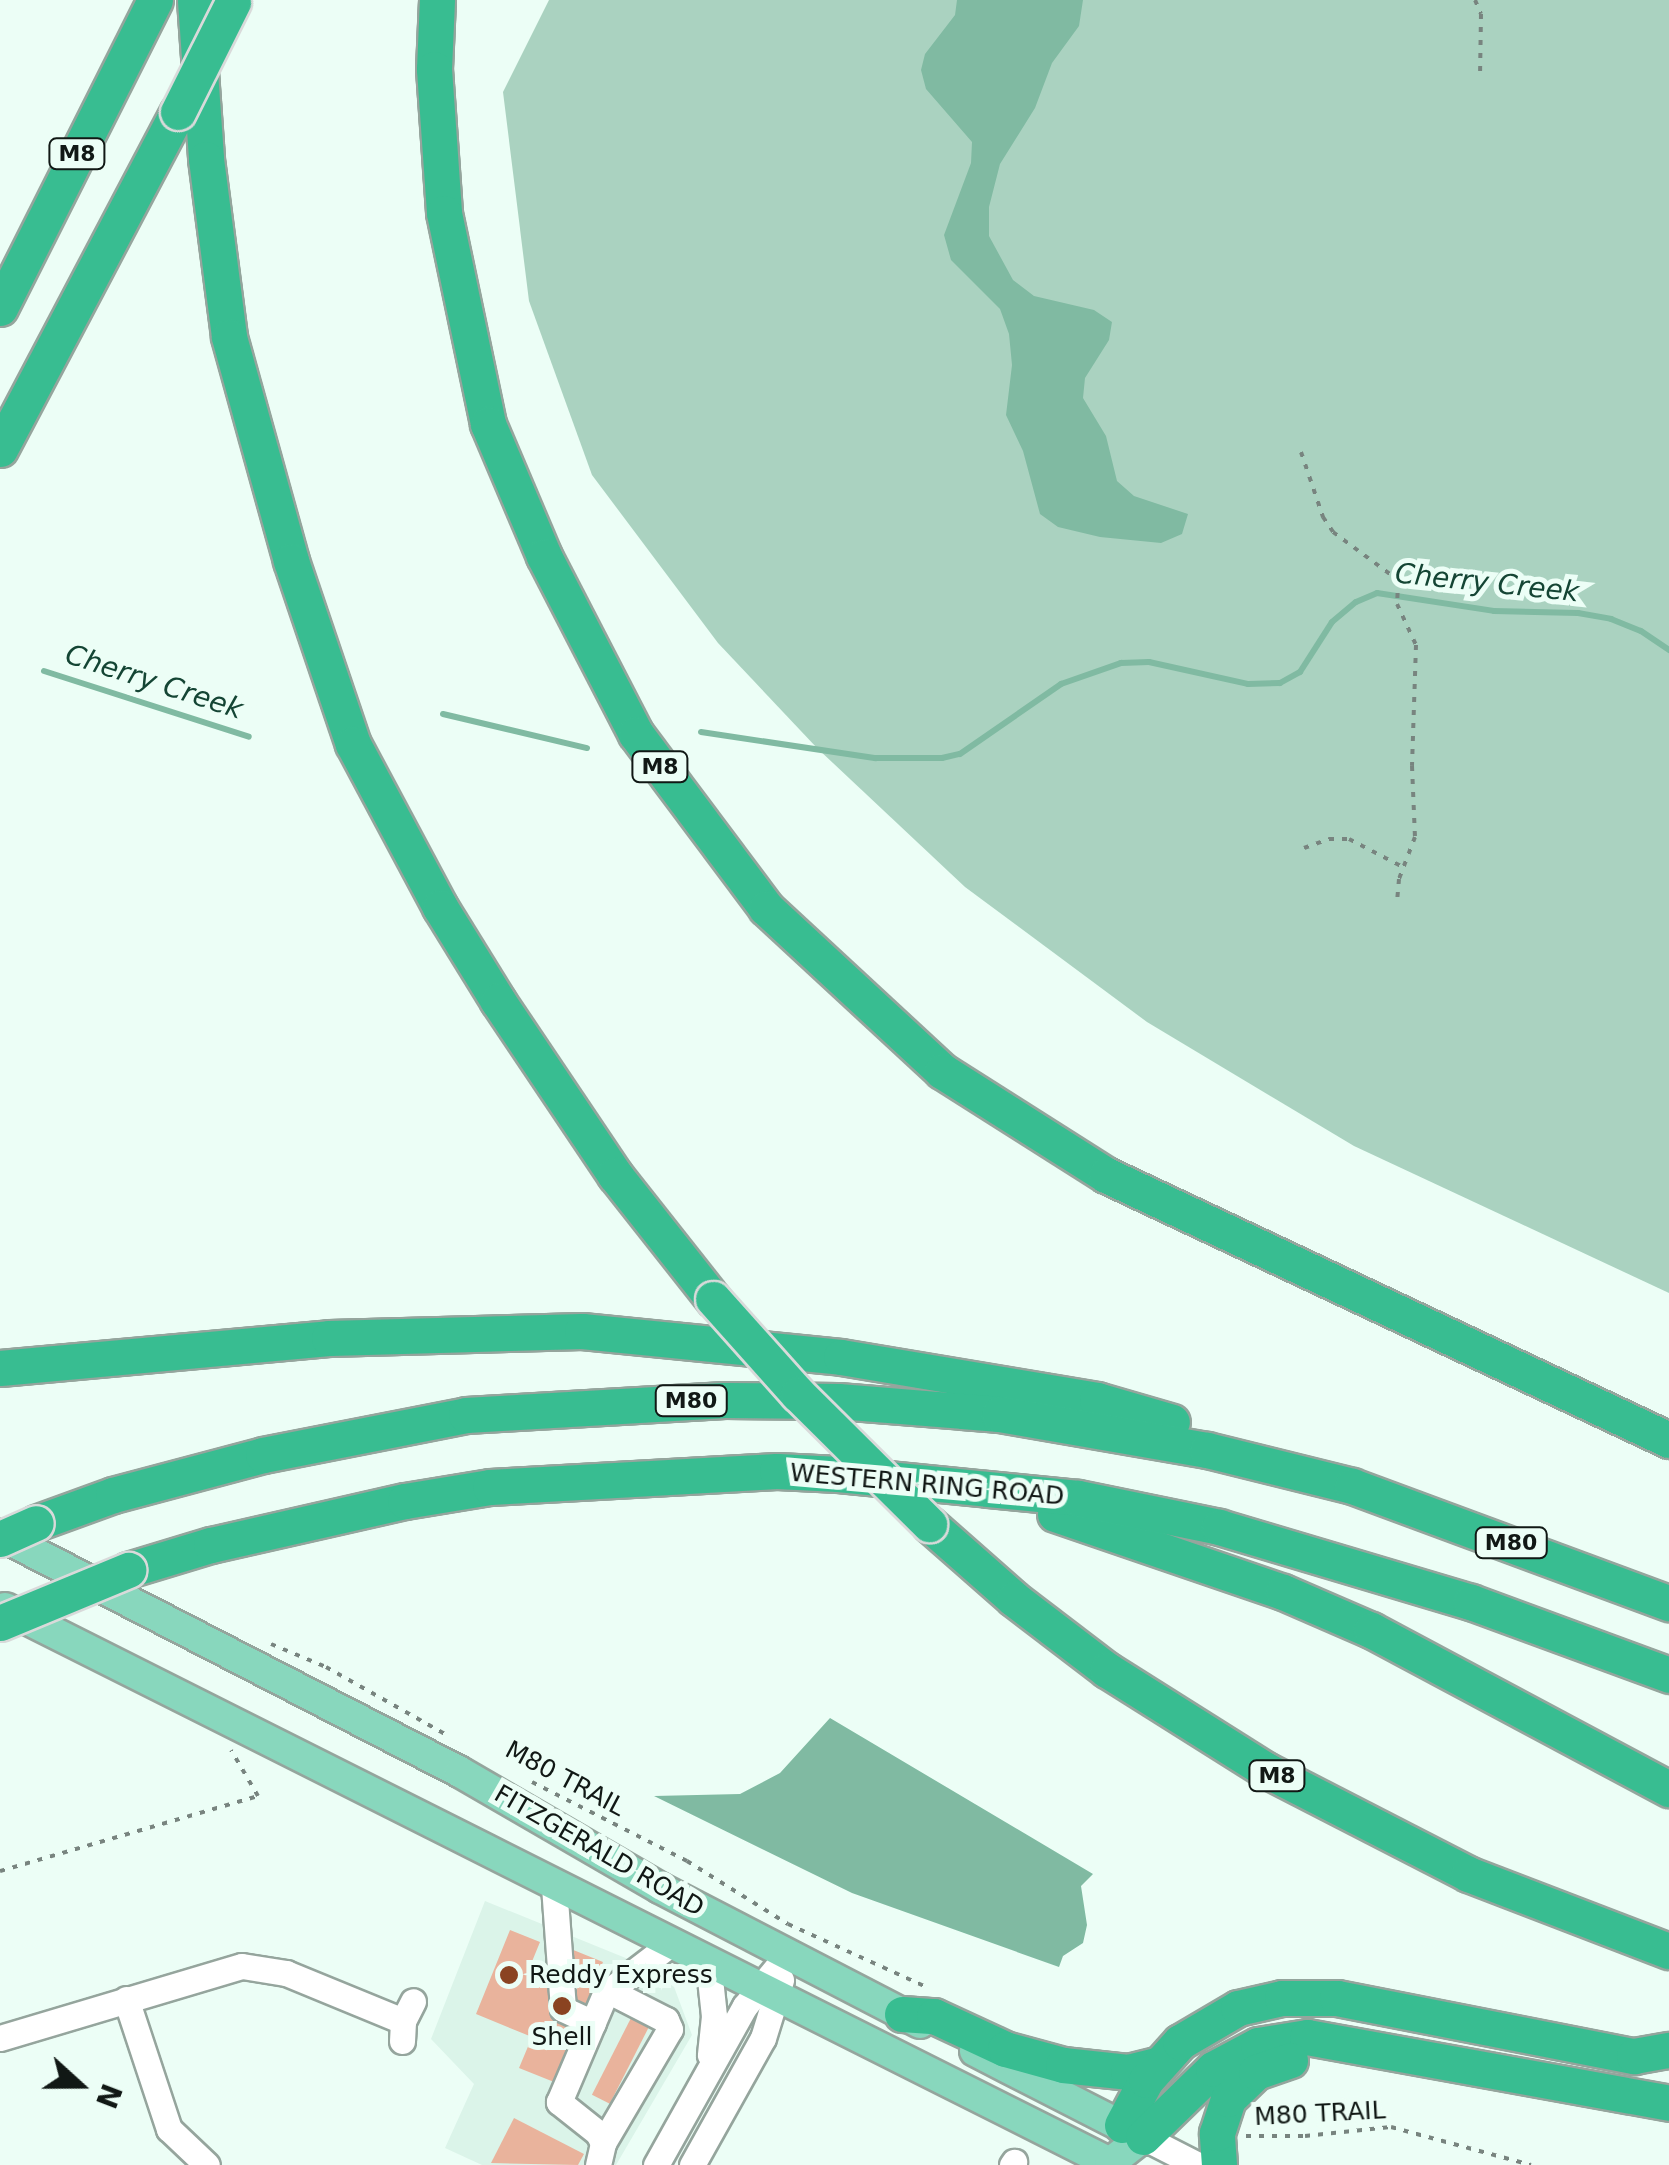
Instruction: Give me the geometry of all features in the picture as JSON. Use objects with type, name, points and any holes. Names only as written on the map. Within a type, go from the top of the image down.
[{"type":"highway","name":"M8","points":[[0,308],[155,0]]},
{"type":"highway","name":"M8","points":[[195,0],[206,158],[229,337],[292,561],[353,744],[440,907],[615,1175],[713,1298],[798,1394],[929,1524],[1014,1600],[1107,1670],[1232,1751],[1468,1874],[1669,1951]]},
{"type":"highway","name":"M8","points":[[437,0],[434,69],[444,213],[488,424],[544,556],[636,734],[766,908],[942,1072],[1106,1175],[1669,1440]]},
{"type":"highway","name":"M8","points":[[0,449],[233,1]]},
{"type":"highway","points":[[0,1368],[328,1338],[582,1331],[842,1357],[1097,1400],[1239,1442],[1352,1486]]},
{"type":"highway","name":"M80","points":[[0,1537],[114,1495],[262,1455],[466,1416],[725,1400],[838,1401],[1037,1420],[1208,1450],[1352,1486],[1669,1603]]},
{"type":"highway","name":"WESTERN RING ROAD","points":[[0,1624],[128,1570],[212,1544],[404,1501],[490,1487],[777,1471],[1078,1498],[1219,1527],[1472,1602],[1669,1675]]},
{"type":"highway","points":[[927,1485],[1036,1508],[1283,1592],[1454,1671],[1669,1790]]},
{"type":"highway","points":[[1133,2131],[1156,2065],[1180,2042],[1219,2018],[1282,1998],[1337,1998],[1634,2056],[1669,2050]]},
{"type":"highway","points":[[902,2014],[934,2016],[1006,2049],[1063,2064],[1128,2072],[1156,2065]]},
{"type":"highway","points":[[1133,2131],[1213,2069],[1280,2039],[1336,2038],[1669,2103]]},
{"type":"highway","points":[[1219,2165],[1221,2118],[1238,2084],[1275,2063],[1318,2057],[1441,2061]]},
{"type":"main road","name":"FITZGERALD ROAD","points":[[0,1537],[460,1772],[787,1956],[1133,2131]]},
{"type":"main road","points":[[0,1588],[398,1790],[550,1884]]},
{"type":"main road","name":"FITZGERALD ROAD","points":[[0,1605],[1112,2164]]},
{"type":"main road","points":[[1112,2164],[1133,2131]]},
{"type":"street","points":[[550,1884],[563,2009],[593,2023]]},
{"type":"street","points":[[601,2154],[598,2133],[558,2102],[607,1992],[673,1942]]},
{"type":"street","points":[[656,2165],[708,2070],[769,1991],[787,1956]]},
{"type":"street","points":[[708,1960],[714,2016],[708,2070]]},
{"type":"street","points":[[0,2038],[223,1970],[253,1966],[286,1973],[406,2021]]},
{"type":"street","points":[[692,2165],[763,2038],[769,1991]]},
{"type":"street","points":[[601,2154],[670,2029],[666,2020],[607,1992]]},
{"type":"street","points":[[126,1999],[168,2129],[207,2165]]},
{"type":"street","name":"FITZGERALD ROAD","points":[[1133,2131],[1198,2165]]},
{"type":"path","points":[[1476,0],[1481,14],[1480,78]]},
{"type":"path","points":[[1301,452],[1322,517],[1333,532],[1383,565],[1398,583],[1397,604],[1416,645],[1419,665],[1412,766],[1416,837],[1402,868],[1397,901]]},
{"type":"path","points":[[1304,848],[1329,839],[1349,839],[1402,868]]},
{"type":"path","points":[[265,1642],[326,1667],[451,1737]]},
{"type":"path","name":"M80 TRAIL","points":[[531,1782],[702,1869],[788,1924],[926,1987]]},
{"type":"path","points":[[0,1870],[261,1793]]},
{"type":"path","name":"M80 TRAIL","points":[[1242,2135],[1306,2136],[1390,2127],[1531,2165]]},
{"type":"shaded area","points":[[549,0],[1669,0],[1669,1293],[1354,1146],[1147,1022],[965,887],[817,748],[718,643],[592,475],[529,301],[503,92]]},
{"type":"shaded area","points":[[957,0],[1083,0],[1079,26],[1052,63],[1035,108],[1000,164],[989,207],[989,236],[1013,280],[1034,296],[1094,310],[1112,322],[1109,340],[1085,378],[1083,398],[1106,436],[1117,481],[1134,496],[1188,514],[1182,534],[1161,543],[1100,537],[1058,527],[1040,514],[1023,451],[1006,415],[1012,365],[1009,334],[1000,309],[951,260],[944,235],[971,163],[972,142],[926,89],[921,70],[925,54],[955,15]]},
{"type":"shaded area","points":[[830,1718],[1093,1874],[1081,1886],[1087,1925],[1083,1943],[1063,1956],[1059,1967],[852,1893],[654,1796],[740,1794],[780,1773]]},
{"type":"shaded area","name":"Shell","points":[[485,1901],[670,1976],[692,2035],[616,2165],[482,2165],[445,2148],[474,2084],[431,2039]]},
{"type":"building","points":[[510,1930],[540,1942],[531,1964],[550,1972],[561,1945],[603,1962],[554,2082],[519,2068],[532,2037],[476,2014]]},
{"type":"building","points":[[631,2018],[649,2027],[610,2104],[592,2095]]},
{"type":"building","points":[[514,2118],[584,2154],[578,2165],[491,2163]]},
{"type":"waterway","name":"Cherry Creek","points":[[701,732],[876,758],[942,758],[960,754],[1061,684],[1121,663],[1149,662],[1248,684],[1280,683],[1300,672],[1332,622],[1356,602],[1377,593],[1494,611],[1578,613],[1611,619],[1641,631],[1669,650]]},
{"type":"waterway","name":"Cherry Creek","points":[[44,671],[249,737]]},
{"type":"waterway","name":"Cherry Creek","points":[[443,714],[587,748]]},
{"type":"place","name":"Reddy Express","points":[[509,1975]]},
{"type":"place","name":"Shell","points":[[562,2006]]}]
